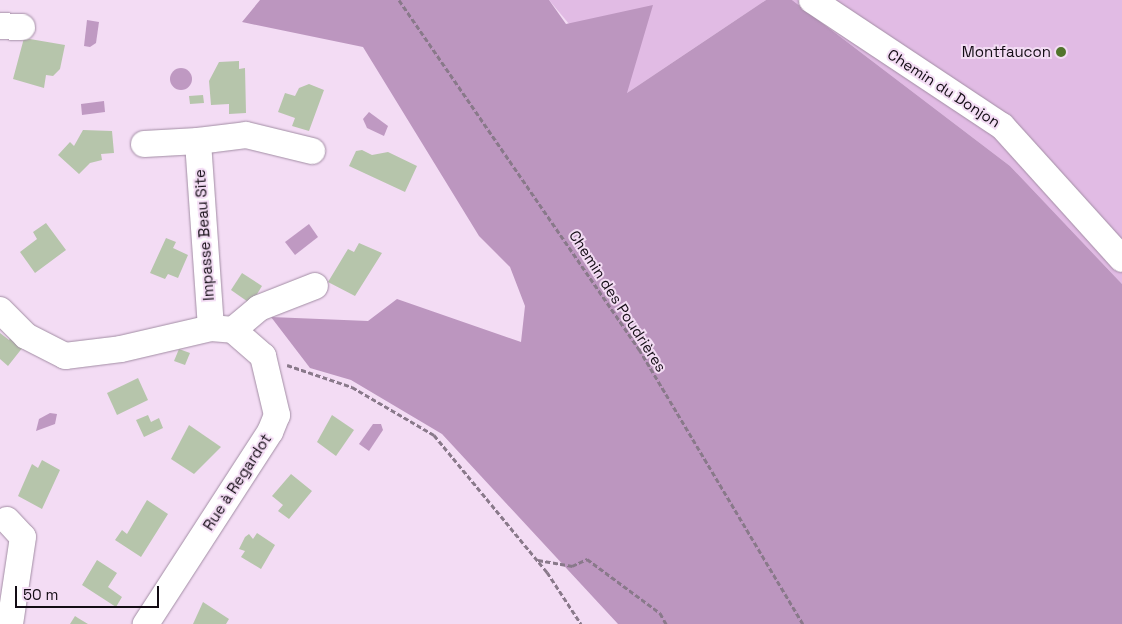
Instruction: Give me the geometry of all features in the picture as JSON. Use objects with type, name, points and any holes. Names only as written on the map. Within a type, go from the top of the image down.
[{"type":"street","name":"Chemin du Donjon","points":[[812,0],[1002,126],[1122,260]]},
{"type":"street","points":[[144,144],[198,141],[246,135],[312,151]]},
{"type":"street","name":"Impasse Beau Site","points":[[198,141],[222,329]]},
{"type":"street","points":[[0,310],[26,336],[65,356],[121,349],[222,329],[258,308],[315,286]]},
{"type":"street","points":[[222,329],[262,356]]},
{"type":"street","name":"Rue à Regardot","points":[[146,624],[270,432],[276,415],[262,356]]},
{"type":"street","points":[[7,520],[23,537],[10,624]]},
{"type":"path","name":"Chemin des Poudrières","points":[[399,0],[639,350],[803,624]]},
{"type":"path","points":[[262,356],[352,387],[434,435],[537,560],[581,624]]},
{"type":"path","points":[[537,560],[572,566],[587,559],[652,607],[666,624]]},
{"type":"shaded area","points":[[260,0],[549,0],[566,24],[653,5],[627,93],[766,0],[792,0],[1010,166],[1122,284],[1122,624],[618,624],[442,434],[351,380],[310,368],[271,317],[368,321],[397,299],[521,342],[525,306],[510,267],[479,236],[363,47],[242,22]]},
{"type":"shaded area","points":[[549,0],[766,0],[627,93]]},
{"type":"shaded area","points":[[792,0],[1122,0],[1122,284],[1010,166]]},
{"type":"shaded area","points":[[87,20],[99,22],[96,43],[90,47],[84,46]]},
{"type":"shaded area","points":[[181,68],[189,71],[192,79],[189,87],[181,90],[173,87],[170,79],[173,71]]},
{"type":"shaded area","points":[[104,101],[105,112],[82,115],[81,104]]},
{"type":"shaded area","points":[[369,112],[388,126],[384,136],[367,128],[363,119]]},
{"type":"shaded area","points":[[309,224],[318,237],[295,255],[285,242]]},
{"type":"shaded area","points":[[50,413],[57,414],[55,424],[36,431],[39,419]]},
{"type":"shaded area","points":[[373,424],[381,424],[383,430],[369,451],[359,444]]},
{"type":"building","points":[[24,38],[65,45],[60,69],[53,76],[46,75],[44,88],[13,79]]},
{"type":"building","points":[[239,61],[239,69],[245,68],[246,113],[229,114],[229,104],[211,105],[209,81],[219,62]]},
{"type":"building","points":[[309,84],[324,90],[309,131],[292,126],[295,118],[278,112],[285,93],[295,96],[299,88]]},
{"type":"building","points":[[203,95],[204,103],[190,104],[189,96]]},
{"type":"building","points":[[83,130],[112,131],[114,153],[101,154],[102,160],[90,163],[79,174],[58,155],[70,142],[74,146]]},
{"type":"building","points":[[362,150],[372,155],[388,152],[417,166],[405,192],[349,166],[356,151]]},
{"type":"building","points":[[46,223],[66,250],[35,273],[20,252],[37,239],[33,232]]},
{"type":"building","points":[[166,238],[176,242],[173,248],[188,255],[178,278],[168,274],[165,279],[150,273]]},
{"type":"building","points":[[359,243],[382,253],[355,296],[328,282],[348,249],[354,252]]},
{"type":"building","points":[[242,273],[262,286],[251,304],[231,290]]},
{"type":"building","points":[[14,332],[27,342],[8,366],[0,359],[0,333],[9,340]]},
{"type":"building","points":[[179,349],[190,353],[185,365],[174,361]]},
{"type":"building","points":[[138,378],[148,400],[117,415],[107,393]]},
{"type":"building","points":[[148,415],[151,422],[159,418],[163,428],[144,437],[136,420]]},
{"type":"building","points":[[332,415],[354,430],[336,456],[317,442]]},
{"type":"building","points":[[189,425],[221,447],[194,474],[171,459]]},
{"type":"building","points":[[42,460],[60,470],[42,509],[18,496],[32,464],[38,468]]},
{"type":"building","points":[[291,474],[312,491],[289,519],[278,511],[283,505],[272,496]]},
{"type":"building","points":[[147,500],[168,514],[141,557],[115,540],[122,530],[127,534]]},
{"type":"building","points":[[257,533],[275,545],[261,569],[241,557],[245,551],[239,549],[245,537],[249,534],[253,539]]},
{"type":"building","points":[[97,560],[117,573],[108,587],[122,597],[116,607],[82,585]]},
{"type":"building","points":[[203,602],[229,619],[226,624],[193,624]]},
{"type":"building","points":[[75,616],[78,618],[88,624],[70,624]]},
{"type":"place","name":"Montfaucon","points":[[1061,52]]}]
